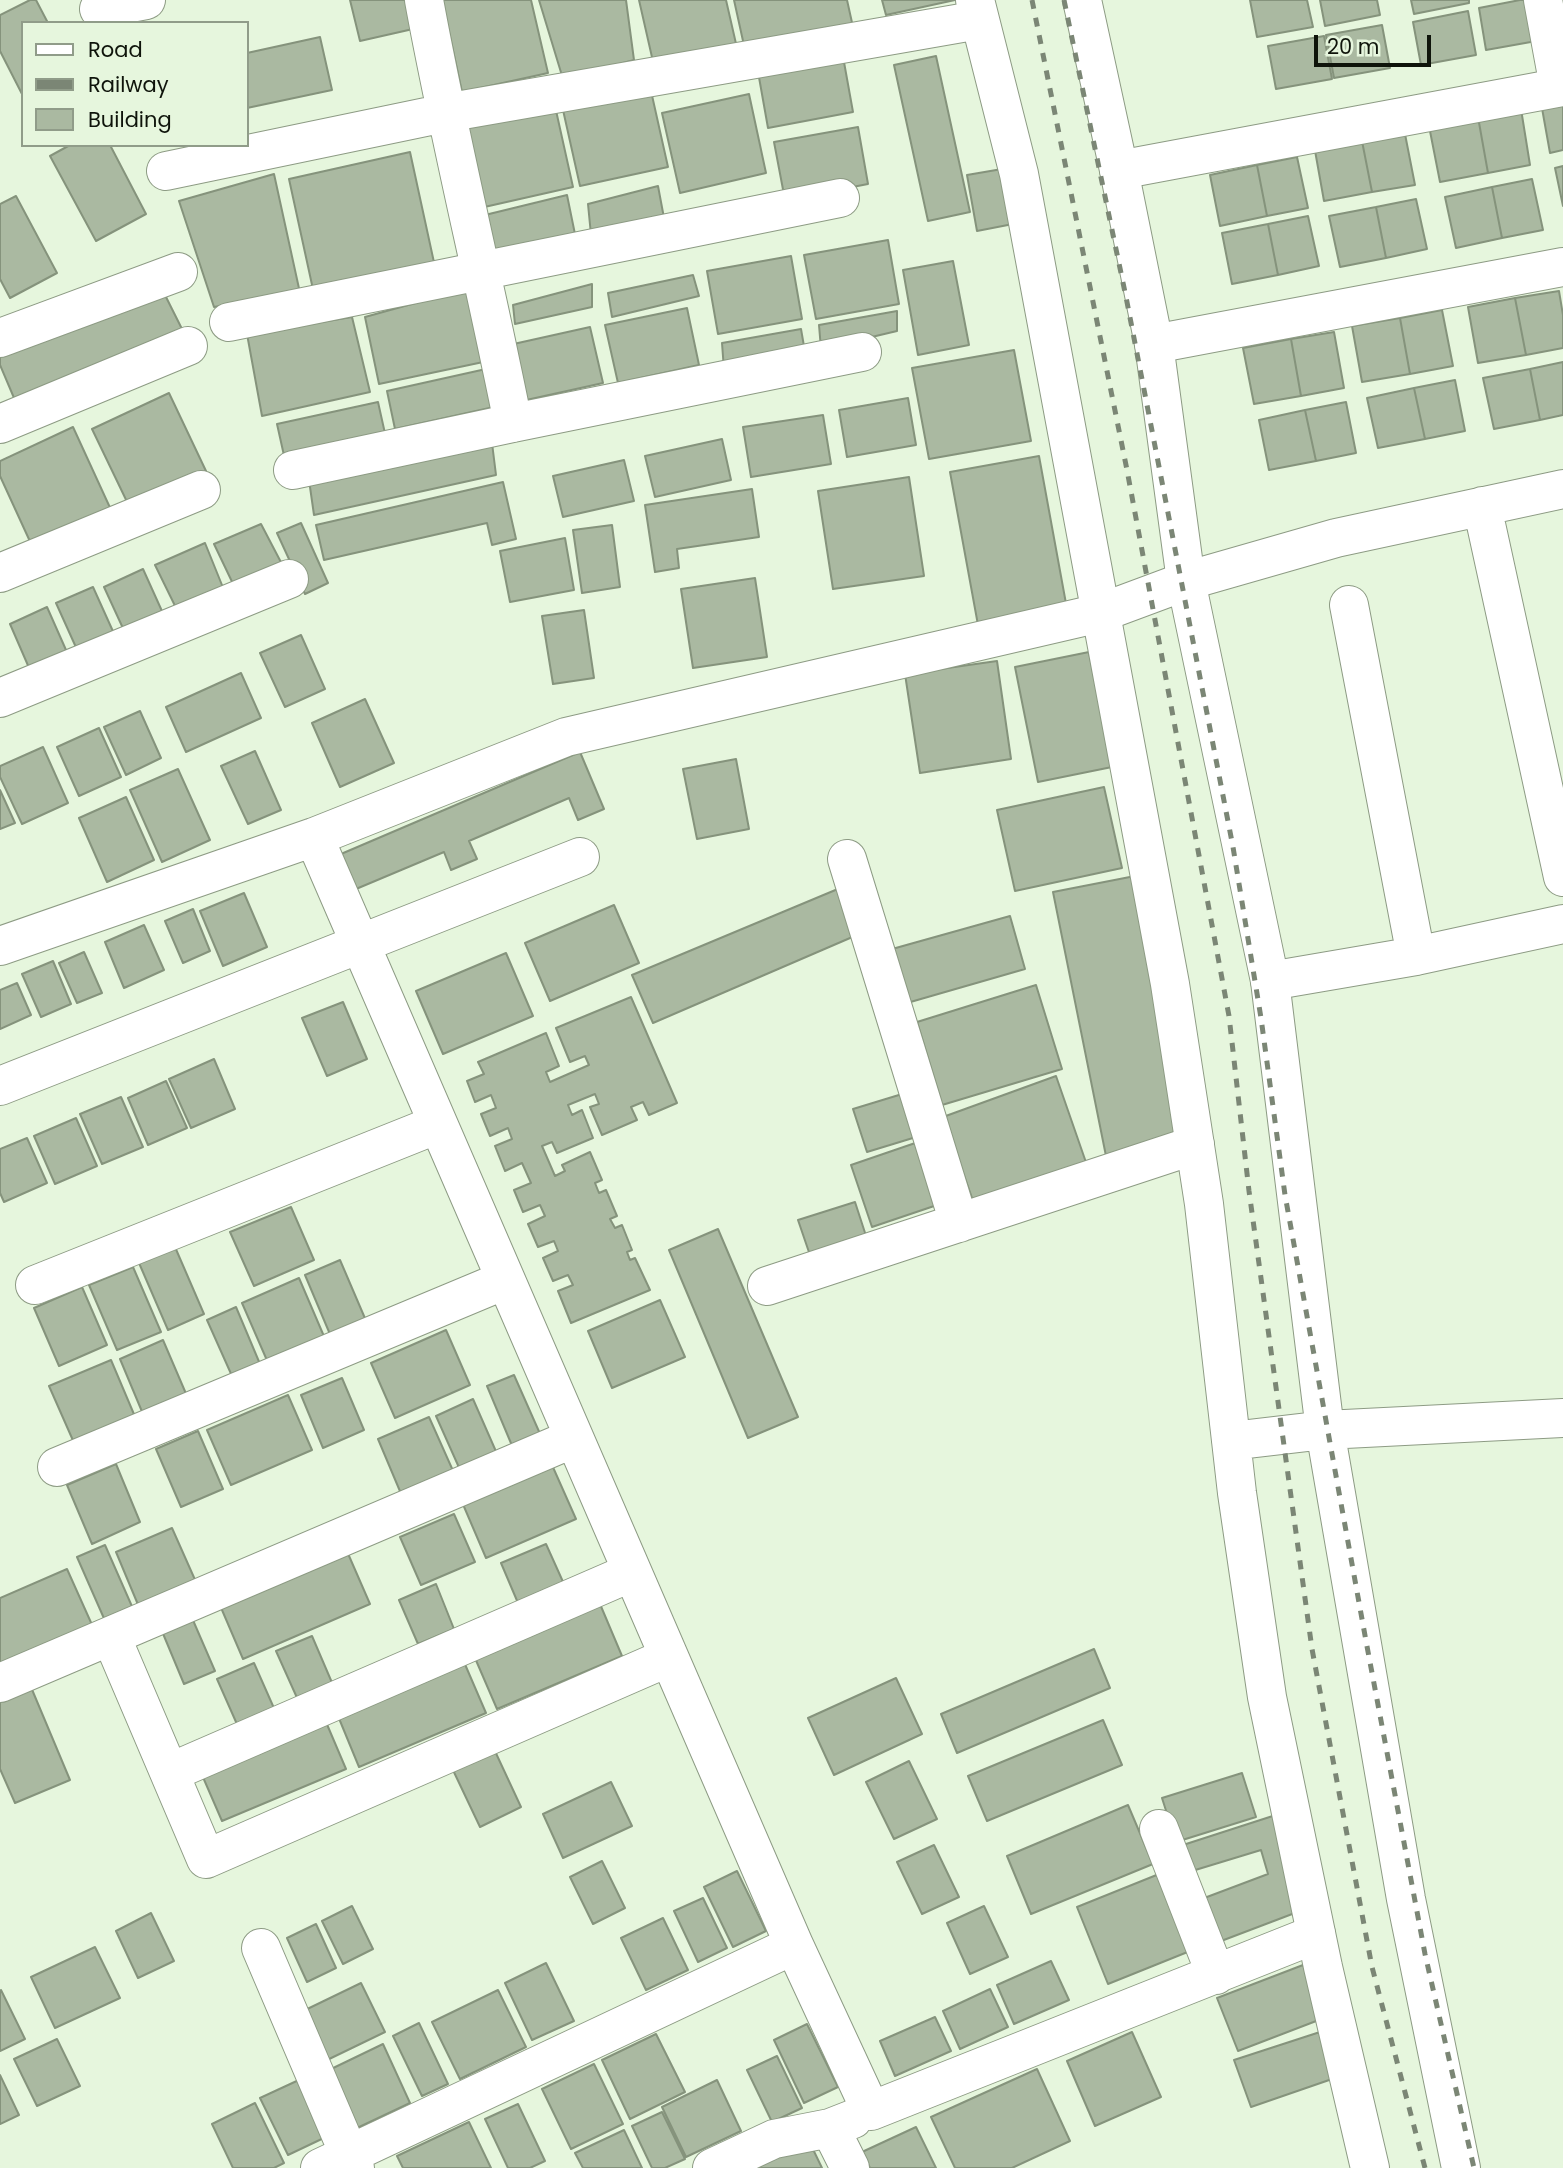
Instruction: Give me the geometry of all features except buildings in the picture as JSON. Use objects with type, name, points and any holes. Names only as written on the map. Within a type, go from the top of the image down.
[{"type":"street","points":[[99,9],[146,0]]},
{"type":"street","points":[[424,0],[444,113],[483,272],[513,423]]},
{"type":"street","points":[[1082,0],[1154,344],[1186,581],[1270,981],[1325,1430],[1406,1899],[1461,2168]]},
{"type":"street","points":[[1119,170],[1561,87],[1543,0]]},
{"type":"street","points":[[166,171],[444,113],[977,10],[1019,174],[1170,984],[1204,1204],[1231,1441],[1267,1697],[1316,1934],[1370,2168]]},
{"type":"street","points":[[229,322],[841,198]]},
{"type":"street","points":[[1154,344],[1563,267]]},
{"type":"street","points":[[0,338],[178,272]]},
{"type":"street","points":[[0,424],[188,346]]},
{"type":"street","points":[[293,470],[862,352]]},
{"type":"street","points":[[0,946],[314,837],[566,737],[1100,613],[1186,581],[1336,538],[1563,489]]},
{"type":"street","points":[[0,573],[201,490]]},
{"type":"street","points":[[1482,506],[1563,877]]},
{"type":"street","points":[[0,698],[289,579]]},
{"type":"street","points":[[1349,605],[1416,956]]},
{"type":"street","points":[[314,837],[794,1945],[871,2111]]},
{"type":"street","points":[[0,1086],[580,857]]},
{"type":"street","points":[[847,859],[959,1223]]},
{"type":"street","points":[[1270,981],[1416,956],[1563,924]]},
{"type":"street","points":[[35,1285],[438,1124]]},
{"type":"street","points":[[767,1286],[1195,1145]]},
{"type":"street","points":[[57,1467],[506,1280]]},
{"type":"street","points":[[1231,1441],[1325,1430],[1563,1418]]},
{"type":"street","points":[[0,1683],[574,1438]]},
{"type":"street","points":[[171,1772],[632,1572]]},
{"type":"street","points":[[111,1636],[206,1859],[669,1657]]},
{"type":"street","points":[[1159,1829],[1216,1975]]},
{"type":"street","points":[[712,2168],[774,2139],[830,2129],[1316,1934]]},
{"type":"street","points":[[261,1948],[341,2164],[794,1945]]},
{"type":"street","points":[[830,2129],[850,2168]]},
{"type":"railway","points":[[1032,0],[1127,470],[1229,1016],[1249,1191],[1312,1649],[1372,1967],[1425,2168]]},
{"type":"railway","points":[[1064,0],[1126,297],[1233,847],[1261,1018],[1285,1195],[1366,1641],[1425,1954],[1474,2168]]}]
